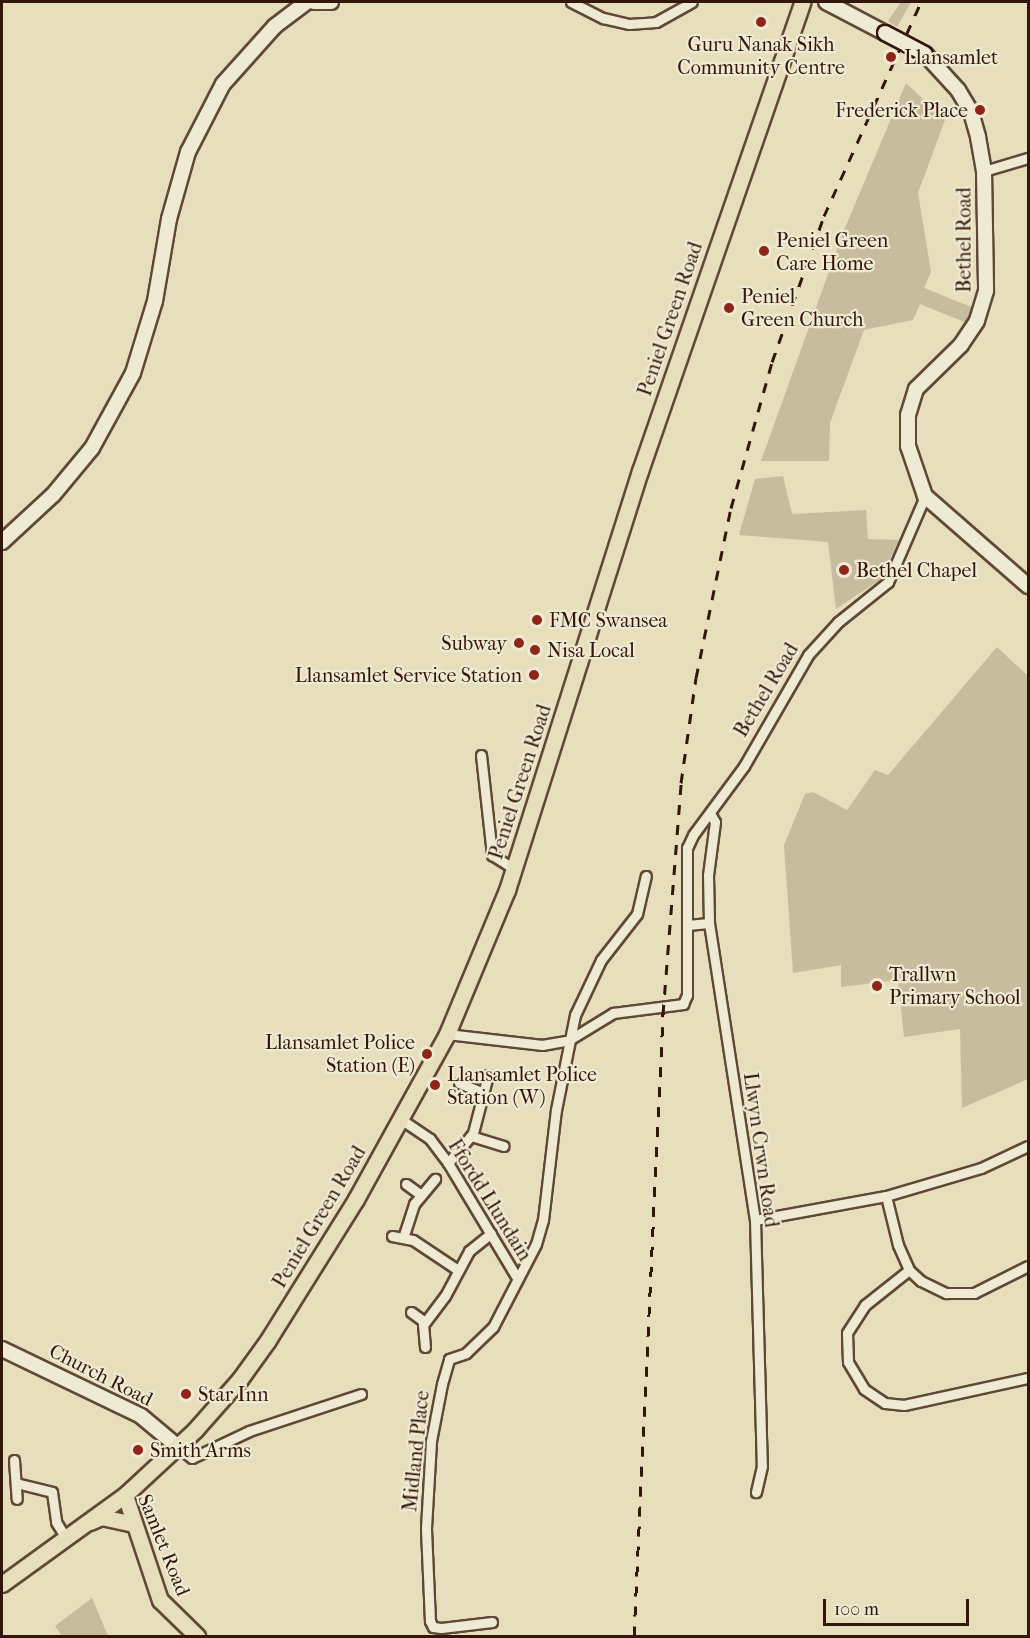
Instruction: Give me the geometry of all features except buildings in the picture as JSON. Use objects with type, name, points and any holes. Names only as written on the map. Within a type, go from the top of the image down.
[{"type":"main road","name":"Peniel Green Road","points":[[125,1495],[215,1408],[268,1340],[402,1120],[447,1034],[514,869],[640,471],[799,3]]},
{"type":"main road","name":"Samlet Road","points":[[2,1584],[125,1495],[160,1600],[197,1636]]},
{"type":"main road","points":[[82,1526],[101,1517],[133,1524]]},
{"type":"street","points":[[2,542],[53,495],[92,448],[133,373],[155,301],[169,219],[188,152],[223,84],[275,26],[307,2]]},
{"type":"street","points":[[314,2],[331,2]]},
{"type":"street","points":[[571,2],[603,18],[629,24],[656,22],[692,2]]},
{"type":"street","name":"Bethel Road","points":[[570,1040],[613,1013],[683,1004],[687,995],[687,848],[744,766],[808,655],[838,622],[888,582],[925,496],[908,446],[908,415],[916,389],[961,345],[982,308],[987,269],[984,171],[971,112],[953,83],[926,54],[826,2]]},
{"type":"street","points":[[984,171],[1029,158]]},
{"type":"street","points":[[925,496],[1029,586]]},
{"type":"street","points":[[481,755],[492,855],[514,869]]},
{"type":"street","name":"Llwyn Crwn Road","points":[[711,815],[715,822],[708,875],[709,923],[755,1220],[762,1466],[756,1492]]},
{"type":"street","name":"Midland Place","points":[[492,1622],[441,1628],[430,1621],[426,1528],[431,1441],[449,1359],[466,1353],[493,1327],[543,1220],[575,1015],[596,968],[638,914],[646,876]]},
{"type":"street","points":[[687,926],[709,923]]},
{"type":"street","points":[[447,1034],[542,1045],[570,1040]]},
{"type":"street","points":[[448,1163],[471,1136],[481,1092],[488,1075]]},
{"type":"street","points":[[459,1083],[481,1092]]},
{"type":"street","name":"Ffordd Llundain","points":[[402,1120],[430,1140],[448,1163],[517,1278]]},
{"type":"street","points":[[471,1136],[503,1146]]},
{"type":"street","points":[[755,1220],[886,1196],[981,1168],[1029,1146]]},
{"type":"street","points":[[404,1235],[420,1194],[435,1179]]},
{"type":"street","points":[[406,1184],[420,1194]]},
{"type":"street","points":[[886,1196],[898,1245],[909,1270],[921,1281],[946,1293],[974,1293],[1029,1266]]},
{"type":"street","points":[[425,1347],[425,1322],[445,1296],[473,1246],[490,1233]]},
{"type":"street","points":[[392,1236],[404,1235],[458,1270]]},
{"type":"street","points":[[909,1270],[865,1305],[847,1333],[848,1362],[864,1389],[885,1402],[904,1405],[1029,1378]]},
{"type":"street","points":[[411,1312],[425,1322]]},
{"type":"street","name":"Church Road","points":[[2,1349],[141,1416],[177,1446]]},
{"type":"street","points":[[177,1446],[192,1458],[249,1431],[361,1394]]},
{"type":"street","points":[[14,1460],[17,1499]]},
{"type":"street","points":[[16,1484],[52,1492],[56,1522],[66,1538]]},
{"type":"shaded area","points":[[901,2],[911,2],[897,27],[888,21]]},
{"type":"shaded area","points":[[906,83],[945,120],[918,193],[931,272],[924,288],[974,308],[967,323],[920,304],[913,320],[864,330],[830,423],[829,461],[761,461],[842,235]]},
{"type":"shaded area","points":[[783,476],[792,514],[866,510],[868,539],[899,540],[881,579],[836,609],[828,542],[739,535],[755,479]]},
{"type":"shaded area","points":[[997,647],[1028,676],[1028,1079],[962,1108],[960,1029],[904,1037],[898,980],[841,987],[841,965],[793,973],[784,845],[805,794],[813,792],[847,810],[875,770],[888,775]]},
{"type":"shaded area","points":[[92,1598],[108,1636],[62,1636],[55,1626]]},
{"type":"railway","points":[[634,1636],[663,1014],[681,783],[696,678],[731,508],[772,362],[824,216],[921,2]]},
{"type":"place","name":"Guru Nanak Sikh Community Centre","points":[[761,22]]},
{"type":"place","name":"Llansamlet","points":[[891,57]]},
{"type":"place","name":"Frederick Place","points":[[980,110]]},
{"type":"place","name":"Peniel Green Care Home","points":[[764,251]]},
{"type":"place","name":"Peniel Green Church","points":[[729,308]]},
{"type":"place","name":"Bethel Chapel","points":[[844,570]]},
{"type":"place","name":"FMC Swansea","points":[[537,620]]},
{"type":"place","name":"Subway","points":[[519,643]]},
{"type":"place","name":"Nisa Local","points":[[535,650]]},
{"type":"place","name":"Llansamlet Service Station","points":[[534,675]]},
{"type":"place","name":"Trallwn Primary School","points":[[877,986]]},
{"type":"place","name":"Llansamlet Police Station (E)","points":[[427,1054]]},
{"type":"place","name":"Llansamlet Police Station (W)","points":[[435,1085]]},
{"type":"place","name":"Star Inn","points":[[186,1394]]},
{"type":"place","name":"Smith Arms","points":[[138,1450]]}]
